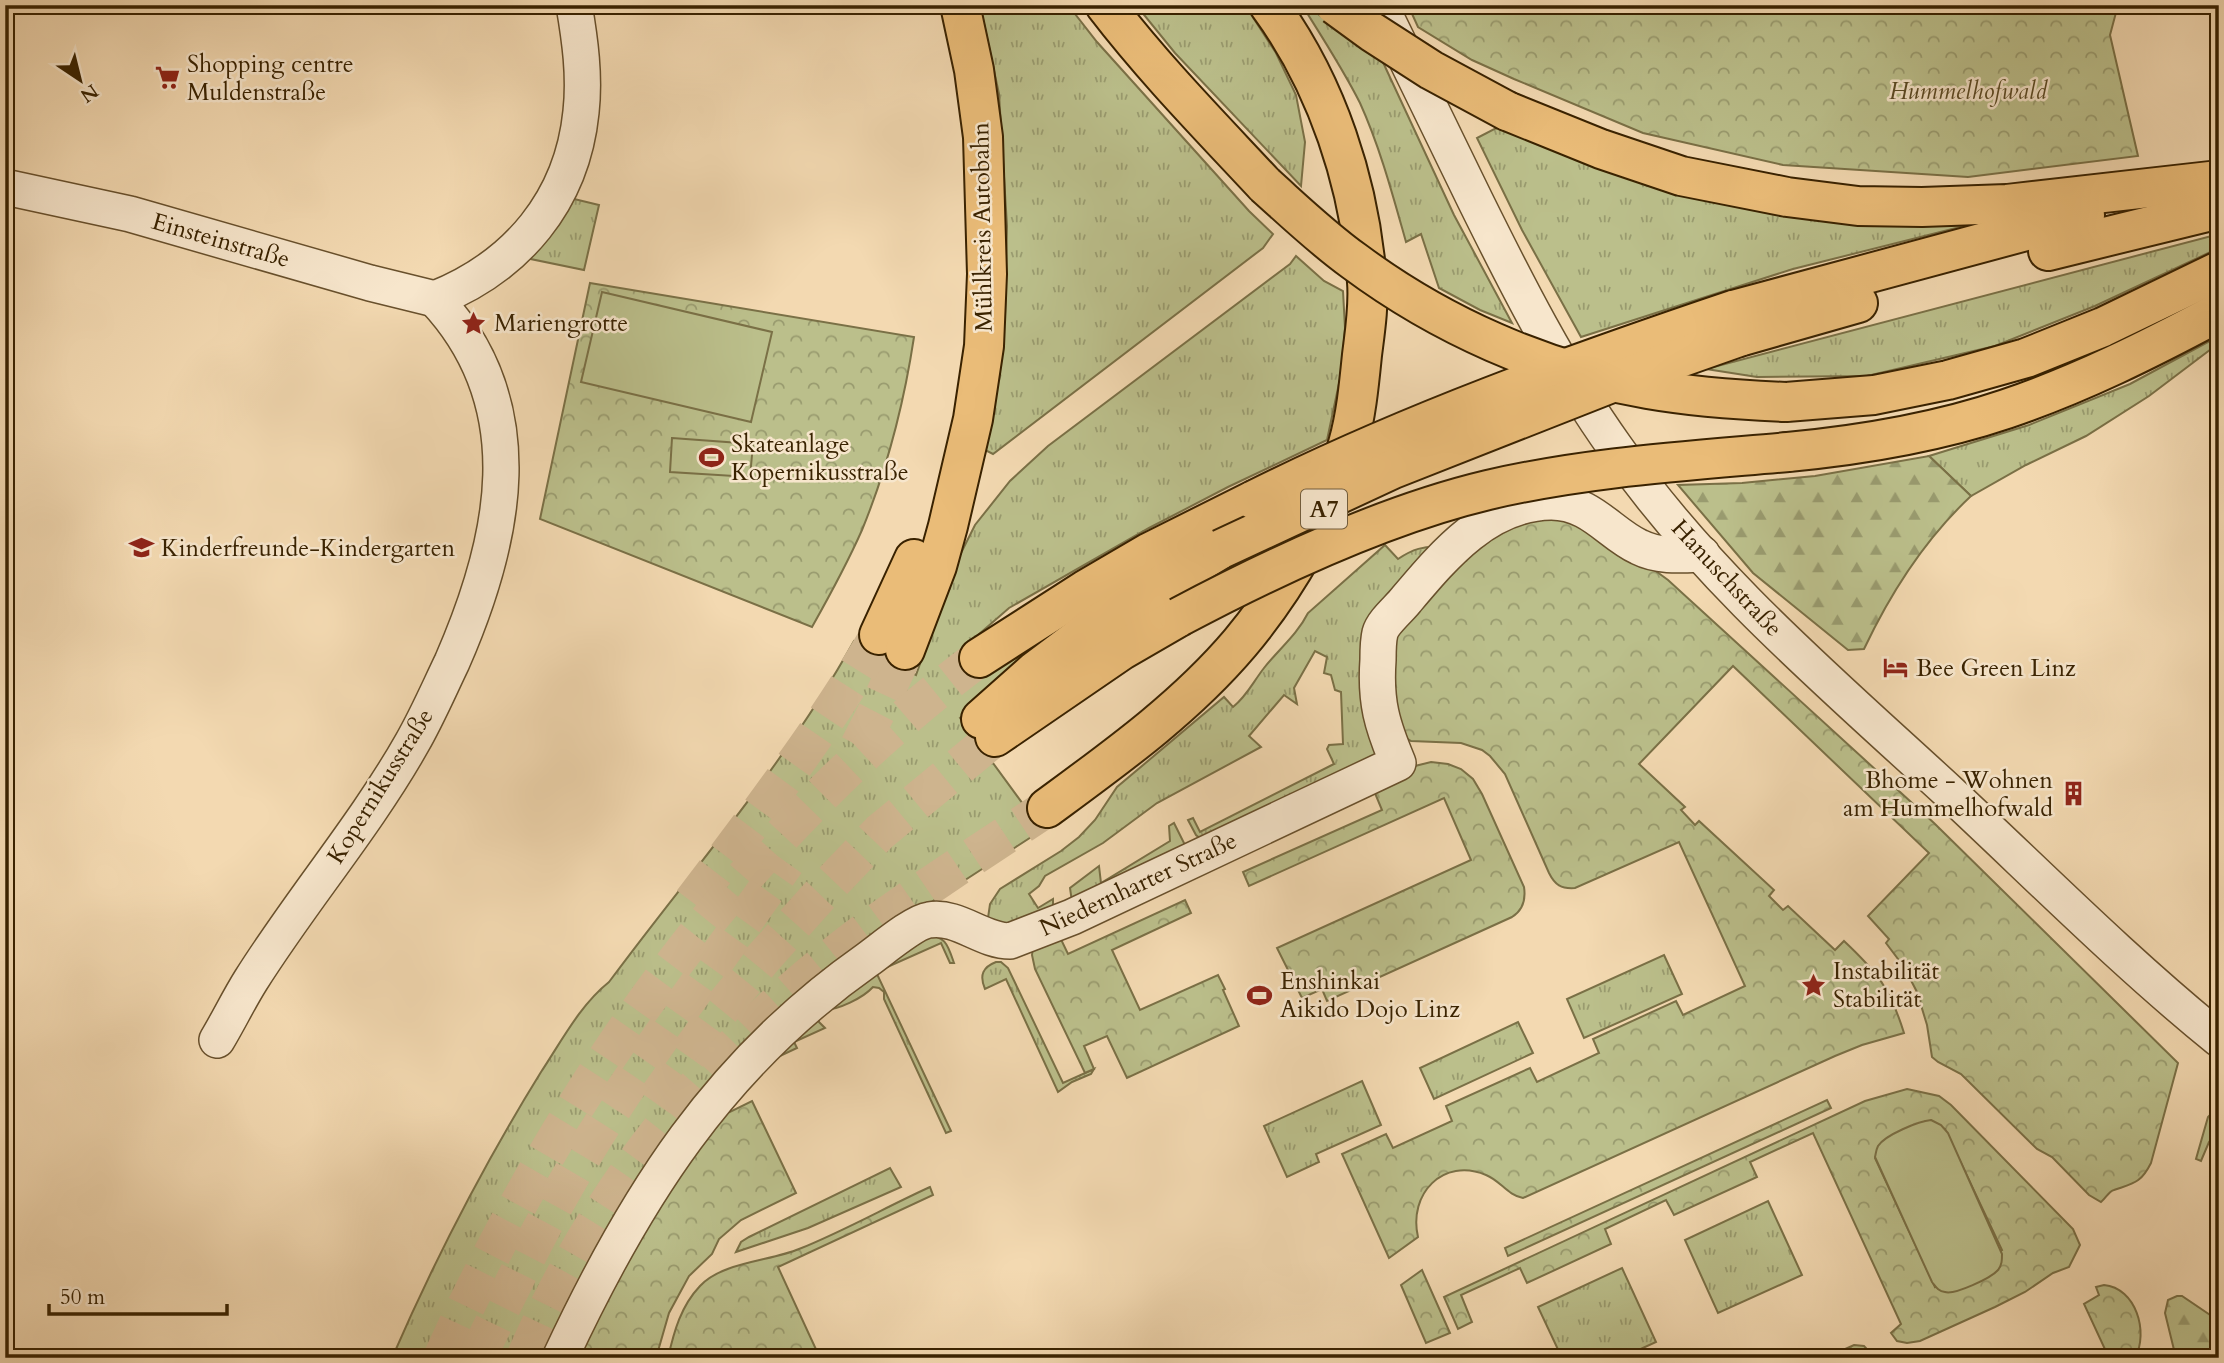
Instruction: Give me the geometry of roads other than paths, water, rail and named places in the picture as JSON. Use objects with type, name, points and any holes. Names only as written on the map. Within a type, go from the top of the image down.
[{"type":"highway","name":"Mühlkreis Autobahn","points":[[892,642],[910,570],[940,482],[973,419],[984,346],[987,274],[981,123],[974,70],[960,5]]},
{"type":"highway","points":[[1105,5],[1153,63],[1265,185],[1316,232],[1355,262],[1418,303],[1478,336],[1608,381],[1715,399],[1786,402],[1874,395],[1948,380],[2026,358],[2103,327],[2219,271]]},
{"type":"highway","name":"A7","points":[[1047,808],[1168,715],[1240,643],[1278,593],[1320,522],[1348,444],[1366,326],[1368,284],[1359,219],[1345,164],[1326,107],[1293,40],[1269,5]]},
{"type":"highway","points":[[1335,5],[1431,70],[1507,111],[1601,149],[1681,176],[1787,197],[1858,206],[2007,204],[2219,180]]},
{"type":"highway","points":[[2219,180],[1960,247],[1736,324],[1637,373],[1393,470],[1220,549],[1099,623],[1035,671],[988,728],[1179,617],[1339,540],[1414,513],[1486,491],[1622,466],[1840,447],[1941,428],[2005,410],[2068,386],[2110,368],[2219,312]]},
{"type":"highway","points":[[979,658],[1150,552],[1254,499],[1364,447],[1610,352],[2016,260],[2219,209]]},
{"type":"street","points":[[435,299],[466,285],[515,250],[540,222],[557,195],[571,159],[581,112],[582,67],[574,5]]},
{"type":"street","name":"Hanuschstraße","points":[[1380,5],[1516,283],[1571,383],[1616,450],[1702,554],[1775,631],[2122,953],[2219,1039]]},
{"type":"street","name":"Einsteinstraße","points":[[5,187],[130,214],[435,299]]},
{"type":"street","name":"Kopernikusstraße","points":[[217,1040],[250,982],[412,743],[460,644],[491,554],[502,494],[497,420],[481,368],[456,323],[435,299]]},
{"type":"street","name":"Niedernharter Straße","points":[[560,1358],[604,1266],[669,1160],[726,1087],[760,1050],[794,1016],[834,983],[912,928],[929,920],[949,922],[971,929],[986,938],[1003,941],[1010,941],[1057,923],[1398,763],[1378,707],[1376,686],[1380,632],[1430,571],[1469,533],[1503,513],[1522,506],[1553,502],[1582,509],[1605,522],[1637,547],[1656,554],[1702,554]]},
{"type":"tunnel","points":[[692,902],[813,738],[879,635]]},
{"type":"tunnel","points":[[859,746],[905,650]]},
{"type":"tunnel","points":[[442,1358],[490,1257],[544,1159],[603,1065],[667,974],[736,887],[811,805],[892,728],[979,658]]},
{"type":"tunnel","points":[[654,1102],[718,1013],[819,896],[880,832],[995,737]]},
{"type":"tunnel","points":[[525,1358],[552,1300],[617,1190],[654,1138],[738,1041],[784,997],[859,936],[1047,808]]},
{"type":"tunnel","points":[[477,1358],[536,1239],[603,1123],[786,862]]},
{"type":"place","name":"Shopping centre Muldenstraße","points":[[167,78]]},
{"type":"place","name":"Mariengrotte","points":[[474,323]]},
{"type":"place","name":"Skateanlage Kopernikusstraße","points":[[711,458]]},
{"type":"place","name":"Kinderfreunde-Kindergarten","points":[[141,548]]},
{"type":"place","name":"Bee Green Linz","points":[[1896,668]]},
{"type":"place","name":"Bhome - Wohnen am Hummelhofwald","points":[[2073,794]]},
{"type":"place","name":"Instabilität Stabilität","points":[[1813,985]]},
{"type":"place","name":"Enshinkai Aikido Dojo Linz","points":[[1260,995]]},
{"type":"park label","name":"Hummelhofwald","points":[[1968,91]]}]
